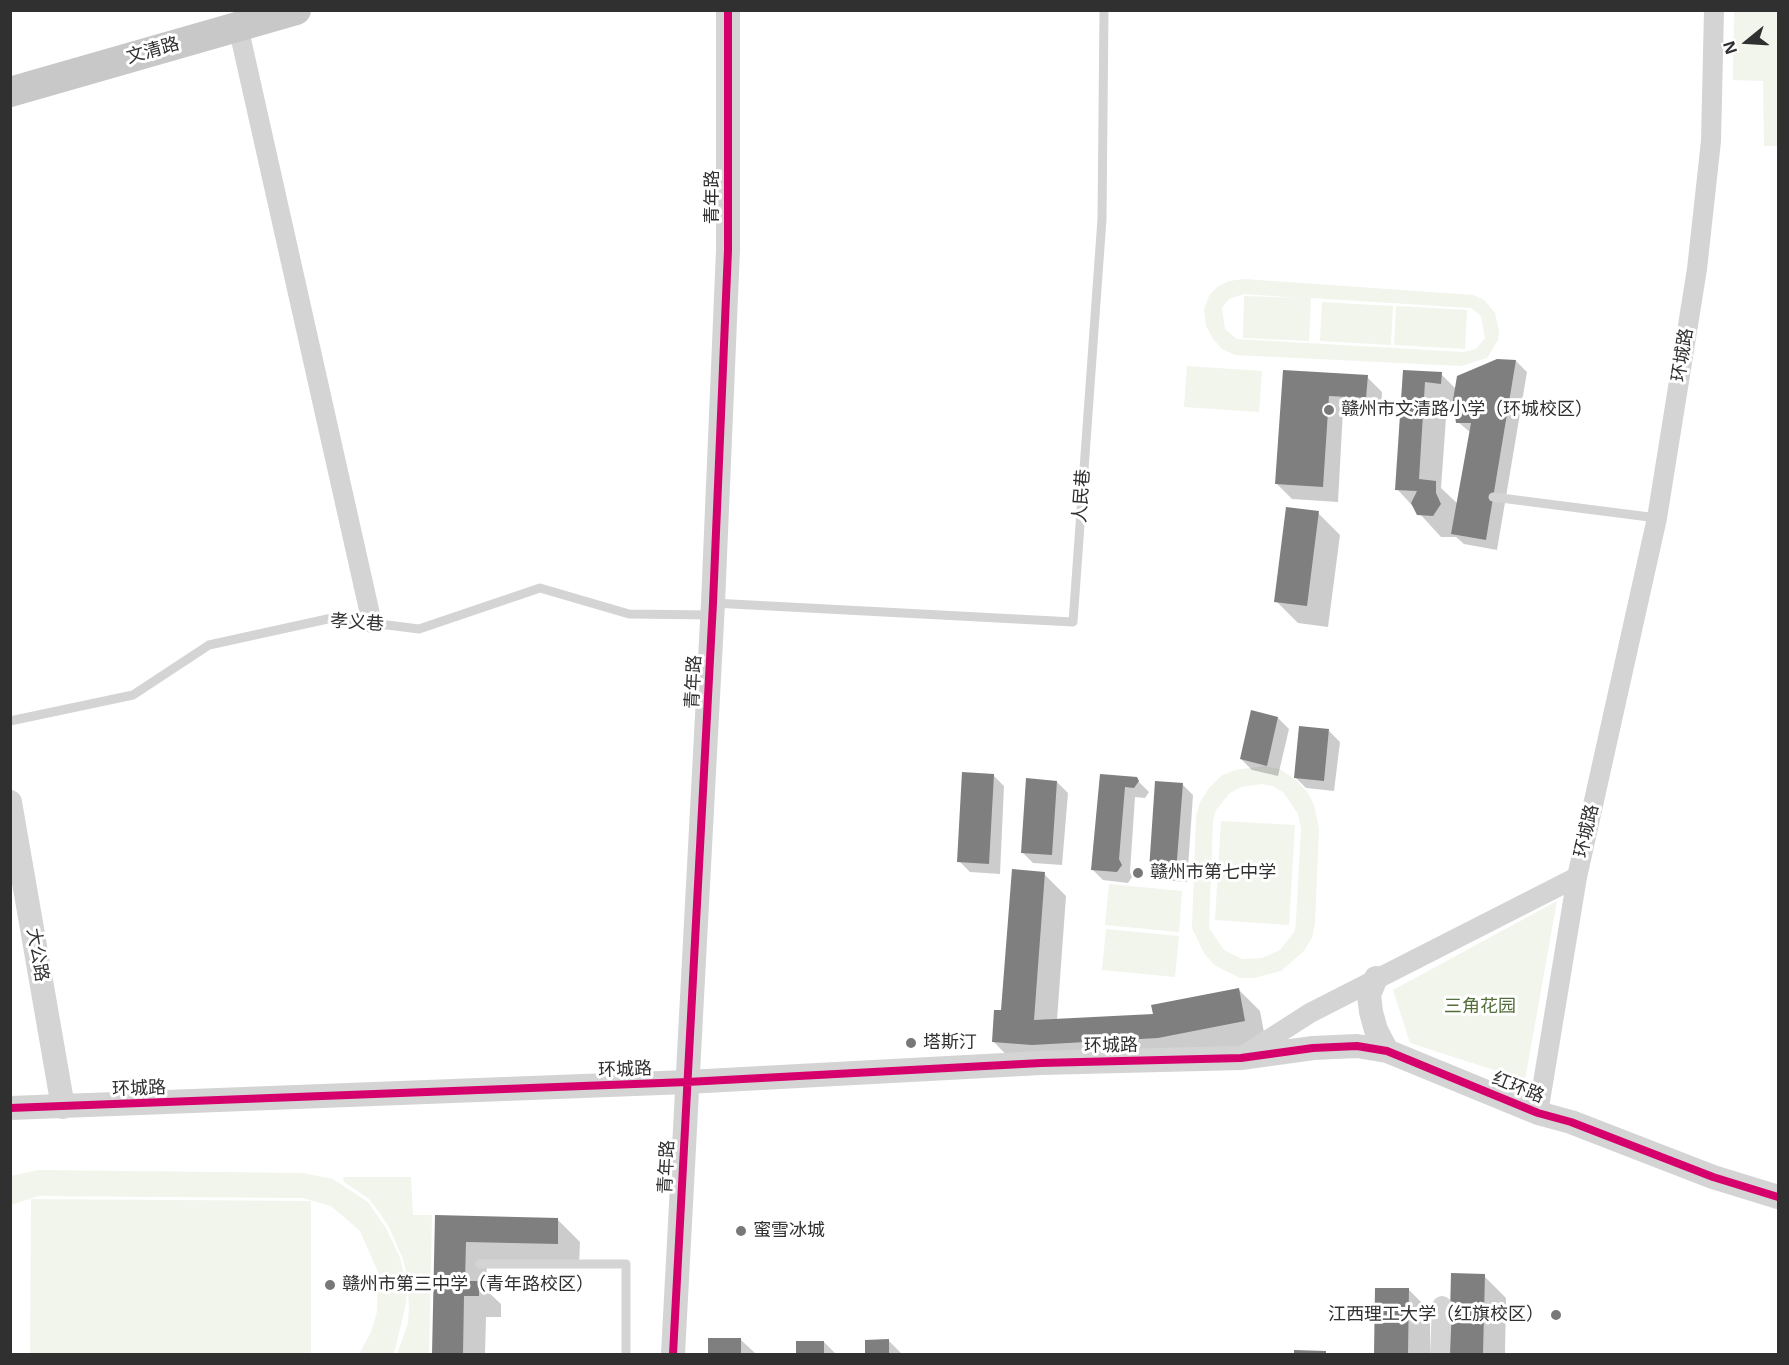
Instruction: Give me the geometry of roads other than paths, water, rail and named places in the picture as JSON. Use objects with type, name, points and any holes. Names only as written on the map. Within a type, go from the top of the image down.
[{"type":"main road","name":"文清路","points":[[10,73],[234,18],[296,10]]},
{"type":"main road","name":"文清路","points":[[10,92],[234,18]]},
{"type":"street","name":"青年路","points":[[673,1354],[713,609],[728,250],[728,10]]},
{"type":"street","name":"环城路","points":[[10,1108],[687,1082],[1041,1063],[1241,1058],[1310,1013],[1577,877],[1657,518],[1697,269],[1711,141],[1714,10]]},
{"type":"street","points":[[234,18],[372,623]]},
{"type":"street","name":"大公路","points":[[10,802],[63,1107]]},
{"type":"street","points":[[1538,1113],[1577,877]]},
{"type":"street","points":[[1376,978],[1369,995],[1371,1012],[1376,1030],[1387,1052]]},
{"type":"street","name":"红环路","points":[[1241,1058],[1312,1048],[1357,1046],[1387,1052],[1538,1113],[1571,1122],[1713,1177],[1779,1197]]},
{"type":"street","name":"红环路","points":[[1538,1113],[1567,1134],[1660,1172],[1779,1209]]},
{"type":"street","points":[[1440,1354],[1442,1306]]},
{"type":"lane","name":"人民巷","points":[[713,609],[1073,622],[1102,219],[1104,10]]},
{"type":"lane","points":[[1493,497],[1657,518]]},
{"type":"lane","name":"孝义巷","points":[[10,721],[133,695],[209,645],[332,618],[420,629],[540,588],[629,614],[713,609]]},
{"type":"lane","points":[[480,1264],[626,1264],[626,1354]]},
{"type":"place","name":"赣州市文清路小学（环城校区）","points":[[1329,410]]},
{"type":"place","name":"赣州市第七中学","points":[[1138,873]]},
{"type":"place","name":"塔斯汀","points":[[911,1043]]},
{"type":"place","name":"蜜雪冰城","points":[[741,1231]]},
{"type":"place","name":"赣州市第三中学（青年路校区）","points":[[330,1285]]},
{"type":"place","name":"江西理工大学（红旗校区）","points":[[1556,1315]]},
{"type":"park label","name":"三角花园","points":[[1480,1007]]}]
